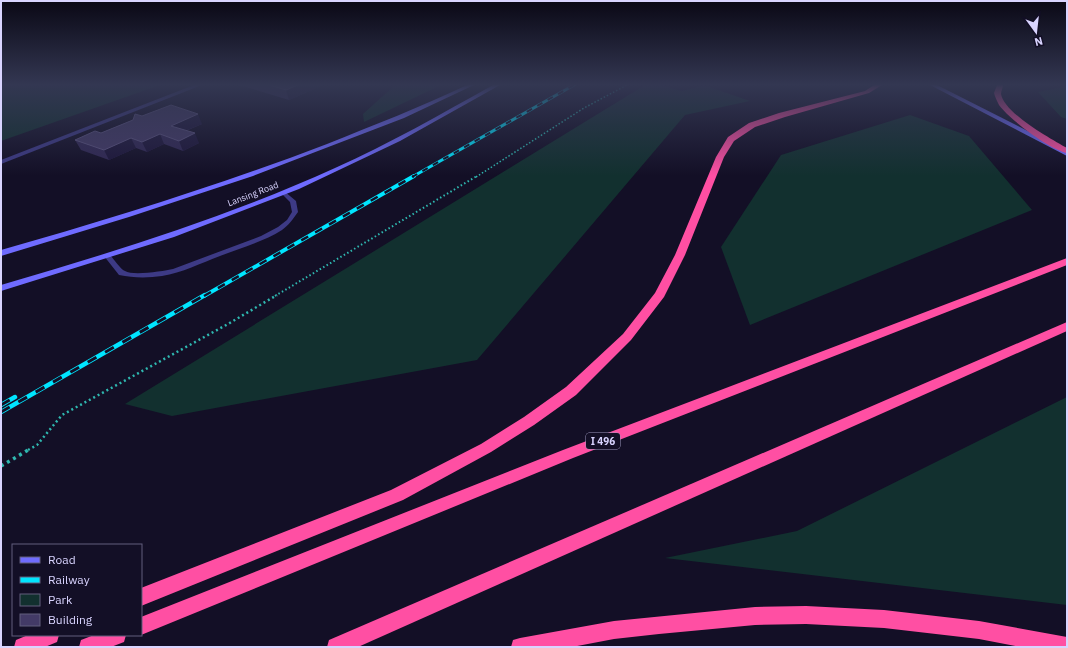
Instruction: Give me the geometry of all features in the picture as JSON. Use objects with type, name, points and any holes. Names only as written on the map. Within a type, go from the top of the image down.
[{"type":"highway","points":[[142,597],[397,495],[465,461],[529,422],[571,391],[607,358],[651,308],[670,275],[720,157],[731,139],[747,128],[765,120],[782,115]]},
{"type":"highway","points":[[1015,115],[1067,152]]},
{"type":"highway","name":"I 496","points":[[142,626],[561,457],[1067,261]]},
{"type":"highway","points":[[336,647],[1067,326]]},
{"type":"highway","points":[[520,647],[608,631],[651,626],[755,616],[806,615],[884,618],[979,630],[1067,646]]},
{"type":"highway","points":[[23,647],[48,636]]},
{"type":"highway","points":[[88,647],[116,636]]},
{"type":"main road","name":"Lansing Road","points":[[1,253],[103,223],[237,180],[403,115]]},
{"type":"main road","name":"Lansing Road","points":[[1,288],[163,238],[284,193],[376,151],[442,115]]},
{"type":"main road","points":[[993,115],[1067,152]]},
{"type":"street","points":[[1,162],[121,115]]},
{"type":"lane","points":[[108,256],[122,273],[131,275],[161,274],[188,266],[263,237],[280,228],[289,221],[295,212],[293,201],[284,193]]},
{"type":"path","points":[[1,466],[37,445],[62,415],[228,324],[475,178],[573,115]]},
{"type":"green space","points":[[1,115],[74,115],[1,141]]},
{"type":"green space","points":[[363,115],[378,115],[364,122]]},
{"type":"green space","points":[[596,115],[685,115],[477,360],[172,416],[125,404]]},
{"type":"green space","points":[[911,115],[969,136],[1032,210],[750,325],[721,247],[781,155]]},
{"type":"green space","points":[[1059,115],[1067,115],[1067,119]]},
{"type":"green space","points":[[1067,397],[1067,605],[665,558],[797,531]]},
{"type":"building","points":[[135,115],[195,115],[171,126],[195,133],[179,141],[160,134],[142,142],[131,138],[104,150],[75,140],[95,131],[101,133],[133,120]]},
{"type":"railway","points":[[412,177],[521,115]]},
{"type":"railway","points":[[204,296],[414,176]]},
{"type":"railway","points":[[1,412],[205,295]]},
{"type":"railway","points":[[1,405],[15,397]]}]
